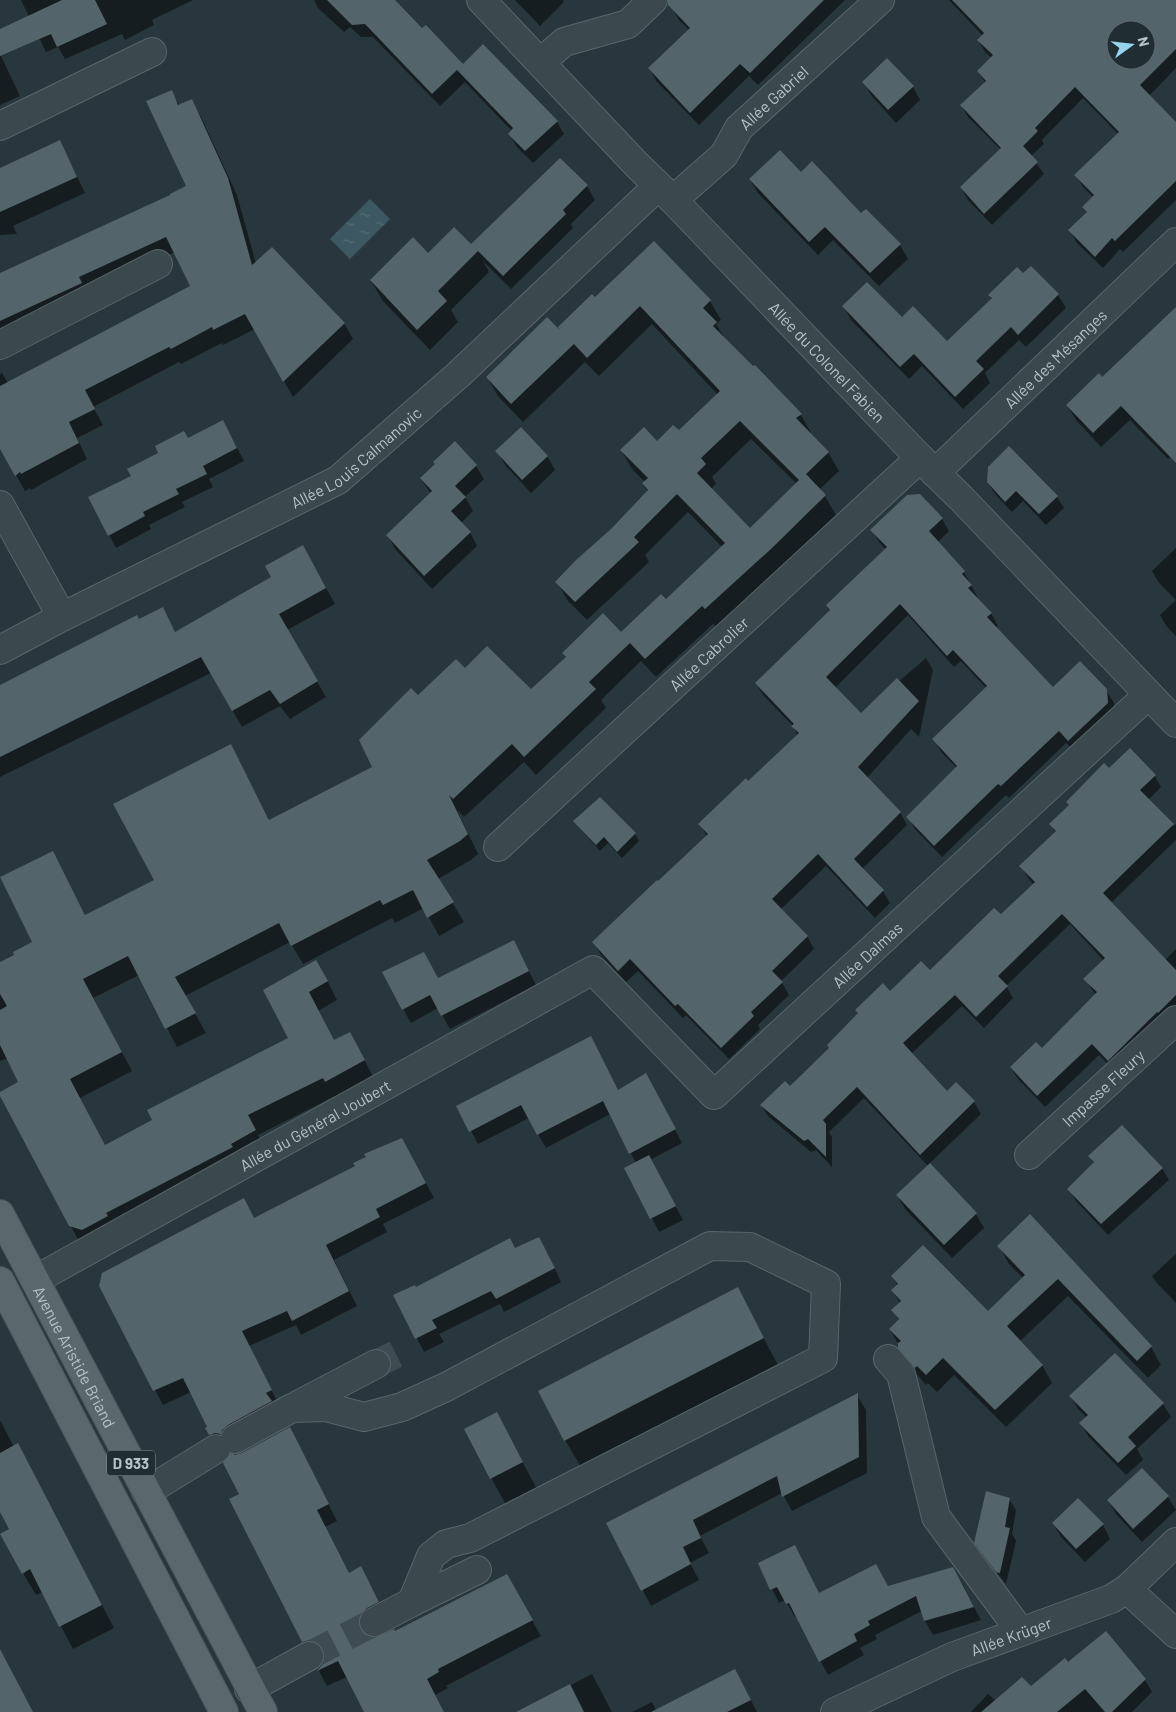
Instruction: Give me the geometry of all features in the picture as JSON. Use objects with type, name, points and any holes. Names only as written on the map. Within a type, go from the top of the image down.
[{"type":"main road","name":"Avenue Aristide Briand","points":[[0,1214],[249,1689],[263,1712]]},
{"type":"main road","name":"Avenue Aristide Briand","points":[[0,1281],[219,1710]]},
{"type":"street","name":"Allée du Colonel Fabien","points":[[481,0],[1176,723]]},
{"type":"street","points":[[541,62],[564,42],[628,24],[652,0]]},
{"type":"street","name":"Allée Gabriel","points":[[665,193],[724,155],[738,128],[880,0]]},
{"type":"street","points":[[0,126],[152,52]]},
{"type":"street","name":"Allée Louis Calmanovic","points":[[0,650],[62,617],[338,480],[665,193]]},
{"type":"street","name":"Allée des Mésanges","points":[[927,465],[1176,242]]},
{"type":"street","points":[[0,345],[158,264]]},
{"type":"street","name":"Allée Cabrolier","points":[[498,848],[927,465]]},
{"type":"street","points":[[0,505],[62,617]]},
{"type":"street","name":"Allée Dalmas","points":[[594,970],[714,1095],[1148,695]]},
{"type":"street","name":"Allée du Général Joubert","points":[[35,1280],[594,970]]},
{"type":"street","name":"Impasse Fleury","points":[[1029,1155],[1176,1020]]},
{"type":"street","points":[[292,1408],[326,1407],[364,1416],[402,1407],[446,1387],[710,1246],[750,1247],[826,1284],[823,1358],[470,1538],[446,1544],[431,1556],[412,1602]]},
{"type":"street","points":[[888,1359],[901,1374],[936,1516],[1021,1632]]},
{"type":"street","points":[[146,1492],[225,1444],[376,1364]]},
{"type":"street","name":"Allée Krüger","points":[[835,1712],[952,1657],[1111,1599],[1127,1589],[1176,1542]]},
{"type":"street","points":[[374,1622],[477,1570]]},
{"type":"street","points":[[1127,1589],[1176,1634]]},
{"type":"street","points":[[249,1689],[309,1656]]},
{"type":"water","points":[[370,199],[390,219],[350,259],[330,239]]},
{"type":"building","points":[[62,0],[95,0],[107,24],[57,47],[51,34],[0,56],[0,29]]},
{"type":"building","points":[[327,0],[395,0],[422,28],[426,25],[463,64],[483,44],[558,121],[525,151],[508,134],[513,128],[457,70],[432,94],[365,24],[352,25]]},
{"type":"building","points":[[668,0],[824,0],[750,73],[740,64],[690,113],[648,68],[690,28],[668,5]]},
{"type":"building","points":[[952,0],[1176,0],[1176,49],[1156,69],[1156,20],[1106,20],[1106,70],[1155,70],[1140,85],[1176,122],[1176,181],[1115,241],[1112,238],[1095,257],[1068,230],[1087,212],[1082,207],[1094,195],[1074,175],[1119,132],[1075,87],[1035,128],[1038,131],[1023,146],[1038,162],[984,214],[960,187],[1001,148],[960,105],[986,81],[977,71],[993,55],[977,40],[984,33]]},
{"type":"building","points":[[887,58],[914,86],[888,110],[862,82]]},
{"type":"building","points":[[172,90],[178,105],[192,99],[228,178],[252,265],[272,247],[345,323],[283,382],[245,314],[213,330],[212,327],[85,390],[95,409],[69,422],[79,443],[15,476],[0,449],[0,386],[190,286],[166,237],[79,277],[82,283],[0,321],[0,273],[186,186],[146,101]]},
{"type":"building","points":[[60,140],[77,177],[0,212],[0,168]]},
{"type":"building","points":[[780,150],[801,172],[812,161],[861,213],[866,209],[901,244],[870,273],[825,227],[809,242],[749,179]]},
{"type":"building","points":[[560,158],[588,185],[563,210],[566,214],[503,276],[471,244]]},
{"type":"building","points":[[454,227],[478,251],[438,291],[447,301],[417,330],[370,280],[413,237],[428,253]]},
{"type":"building","points":[[654,241],[711,300],[703,308],[717,322],[713,326],[753,366],[755,365],[802,414],[796,418],[829,452],[806,474],[826,495],[771,549],[705,609],[702,606],[645,659],[630,643],[589,682],[596,689],[524,757],[512,744],[453,799],[449,795],[468,834],[460,841],[427,860],[454,902],[427,918],[413,890],[383,905],[380,900],[291,946],[279,923],[175,977],[196,1013],[165,1029],[128,956],[83,979],[122,1052],[70,1079],[105,1145],[152,1120],[147,1110],[288,1038],[263,990],[316,960],[328,981],[309,992],[334,1040],[350,1032],[365,1060],[325,1082],[323,1078],[248,1115],[256,1130],[231,1144],[233,1147],[106,1213],[108,1216],[82,1230],[69,1226],[0,1096],[0,1092],[18,1082],[0,1045],[0,1010],[7,1006],[0,994],[0,962],[14,955],[13,952],[32,942],[0,877],[53,851],[85,915],[154,880],[113,804],[231,744],[269,820],[372,767],[359,740],[411,688],[418,695],[456,659],[465,668],[487,646],[531,689],[566,657],[562,653],[603,613],[621,632],[661,594],[666,599],[725,543],[677,494],[634,537],[639,542],[575,602],[555,582],[575,561],[611,529],[648,490],[642,483],[648,478],[620,450],[644,427],[657,441],[673,425],[679,430],[720,391],[640,306],[587,358],[574,344],[511,404],[486,377],[547,317],[560,330],[558,327],[592,294],[595,297]],"holes":[[[740,421],[799,480],[750,528],[697,473],[706,464],[701,458]]]},
{"type":"building","points":[[1031,266],[1059,294],[1018,335],[1011,327],[976,361],[984,369],[955,397],[914,354],[900,367],[842,306],[867,282],[902,317],[913,306],[947,341],[992,298],[988,295],[1017,267],[1023,273]]},
{"type":"building","points":[[1176,307],[1176,463],[1121,406],[1093,433],[1066,405],[1099,373],[1102,377]]},
{"type":"building","points":[[223,420],[237,448],[203,466],[207,474],[176,489],[179,494],[143,512],[145,516],[108,536],[88,497],[131,476],[127,469],[158,453],[155,446],[184,431],[188,438]]},
{"type":"building","points":[[521,427],[548,456],[522,480],[495,451]]},
{"type":"building","points":[[455,441],[477,465],[455,486],[466,497],[451,511],[471,532],[424,576],[386,535],[432,491],[420,478],[435,464],[433,462]]},
{"type":"building","points":[[1009,446],[1058,496],[1039,514],[1016,491],[1005,502],[987,482],[988,467]]},
{"type":"building","points":[[920,494],[943,518],[929,531],[965,571],[962,574],[972,585],[968,588],[992,613],[987,617],[1053,687],[1080,661],[1107,689],[1108,703],[1068,741],[1059,731],[1001,786],[998,784],[934,846],[906,817],[957,766],[932,739],[987,686],[953,650],[947,656],[900,604],[826,677],[861,713],[897,678],[919,701],[858,767],[901,812],[854,859],[884,890],[867,907],[818,854],[772,899],[808,936],[772,971],[783,982],[751,1012],[754,1016],[721,1048],[678,1004],[675,1006],[630,959],[618,971],[592,942],[708,834],[698,824],[746,778],[748,781],[799,733],[791,726],[794,724],[755,683],[830,610],[826,605],[887,547],[870,530],[907,495]]},
{"type":"building","points":[[303,545],[326,588],[279,614],[318,681],[280,704],[270,690],[232,711],[201,657],[0,757],[0,685],[137,615],[139,619],[163,607],[175,632],[271,577],[265,566]]},
{"type":"building","points":[[1130,748],[1156,775],[1140,790],[1174,824],[1103,893],[1176,970],[1176,995],[1158,1013],[1108,1061],[1092,1044],[1037,1096],[1010,1067],[1036,1042],[1042,1048],[1097,992],[1083,979],[1105,958],[1062,914],[998,976],[1008,986],[976,1017],[955,995],[903,1043],[947,1091],[956,1082],[975,1101],[920,1155],[857,1087],[823,1120],[826,1124],[826,1157],[808,1139],[804,1141],[760,1105],[785,1081],[790,1086],[829,1048],[827,1045],[858,1013],[855,1010],[883,983],[890,991],[921,961],[930,970],[994,908],[1001,914],[1035,882],[1019,866],[1056,831],[1049,824],[1069,805],[1066,802],[1104,763],[1109,768]]},
{"type":"building","points":[[600,797],[636,833],[617,852],[604,837],[596,845],[573,821]]},
{"type":"building","points":[[514,940],[529,971],[441,1016],[430,995],[402,1010],[382,972],[424,952],[438,978]]},
{"type":"building","points":[[591,1036],[618,1090],[646,1073],[676,1129],[629,1154],[603,1101],[537,1135],[521,1105],[469,1132],[456,1106]]},
{"type":"building","points":[[1122,1125],[1163,1168],[1101,1224],[1067,1189],[1094,1162],[1088,1156]]},
{"type":"building","points":[[402,1138],[426,1183],[376,1209],[380,1217],[326,1245],[349,1291],[292,1321],[287,1311],[242,1331],[272,1390],[266,1393],[272,1401],[228,1425],[222,1430],[221,1434],[209,1435],[205,1428],[207,1427],[183,1378],[153,1391],[99,1286],[102,1273],[244,1198],[254,1218],[355,1166],[353,1163],[366,1157],[364,1154]]},
{"type":"building","points":[[649,1155],[676,1206],[650,1219],[624,1168]]},
{"type":"building","points":[[930,1163],[977,1213],[944,1245],[896,1195]]},
{"type":"building","points":[[1030,1214],[1152,1346],[1137,1361],[1058,1279],[1007,1326],[1043,1365],[995,1410],[943,1358],[926,1375],[917,1366],[915,1368],[898,1348],[898,1343],[901,1341],[889,1329],[899,1319],[891,1310],[901,1301],[891,1290],[898,1284],[891,1276],[923,1245],[988,1311],[1025,1275],[997,1246]]},
{"type":"building","points":[[539,1237],[555,1268],[496,1299],[491,1291],[432,1320],[437,1328],[415,1339],[393,1295],[415,1285],[416,1287],[510,1238],[515,1248]]},
{"type":"building","points":[[738,1287],[764,1338],[564,1441],[538,1391]]},
{"type":"building","points":[[1115,1353],[1164,1403],[1128,1437],[1136,1446],[1118,1463],[1079,1423],[1088,1415],[1069,1396]]},
{"type":"building","points":[[858,1393],[859,1457],[782,1497],[777,1476],[693,1520],[701,1538],[683,1547],[691,1564],[641,1591],[606,1523]]},
{"type":"building","points":[[497,1412],[523,1462],[490,1479],[464,1429]]},
{"type":"building","points":[[290,1427],[329,1504],[317,1510],[349,1573],[361,1566],[379,1602],[367,1608],[361,1614],[358,1621],[360,1629],[365,1635],[374,1638],[394,1629],[395,1631],[507,1574],[533,1620],[438,1669],[439,1672],[427,1679],[444,1712],[364,1712],[338,1661],[317,1671],[323,1664],[325,1657],[323,1649],[317,1642],[310,1640],[302,1642],[229,1499],[239,1494],[223,1463],[231,1453],[235,1455],[242,1453]]},
{"type":"building","points":[[18,1443],[102,1605],[59,1627],[30,1569],[22,1574],[0,1534],[9,1529],[0,1512],[0,1453]]},
{"type":"building","points":[[1142,1468],[1169,1496],[1133,1529],[1107,1500]]},
{"type":"building","points":[[986,1491],[1010,1498],[1005,1527],[1010,1528],[1000,1573],[996,1572],[974,1543]]},
{"type":"building","points":[[1078,1498],[1104,1524],[1076,1549],[1052,1523]]},
{"type":"building","points":[[795,1545],[819,1593],[876,1564],[888,1586],[953,1567],[974,1607],[924,1621],[916,1596],[868,1621],[870,1625],[854,1634],[857,1641],[819,1662],[789,1603],[786,1604],[777,1587],[770,1590],[758,1563]]},
{"type":"building","points":[[1106,1631],[1146,1679],[1112,1712],[1105,1712],[1085,1689],[1057,1712],[981,1712],[1022,1677],[1031,1686],[1065,1658],[1068,1662]]},
{"type":"building","points":[[0,1649],[33,1712],[0,1712]]},
{"type":"building","points":[[735,1669],[751,1700],[727,1712],[651,1712]]},
{"type":"building","points":[[570,1684],[584,1712],[516,1712]]},
{"type":"tunnel","points":[[376,1364],[396,1354]]},
{"type":"tunnel","points":[[309,1656],[374,1622]]}]
